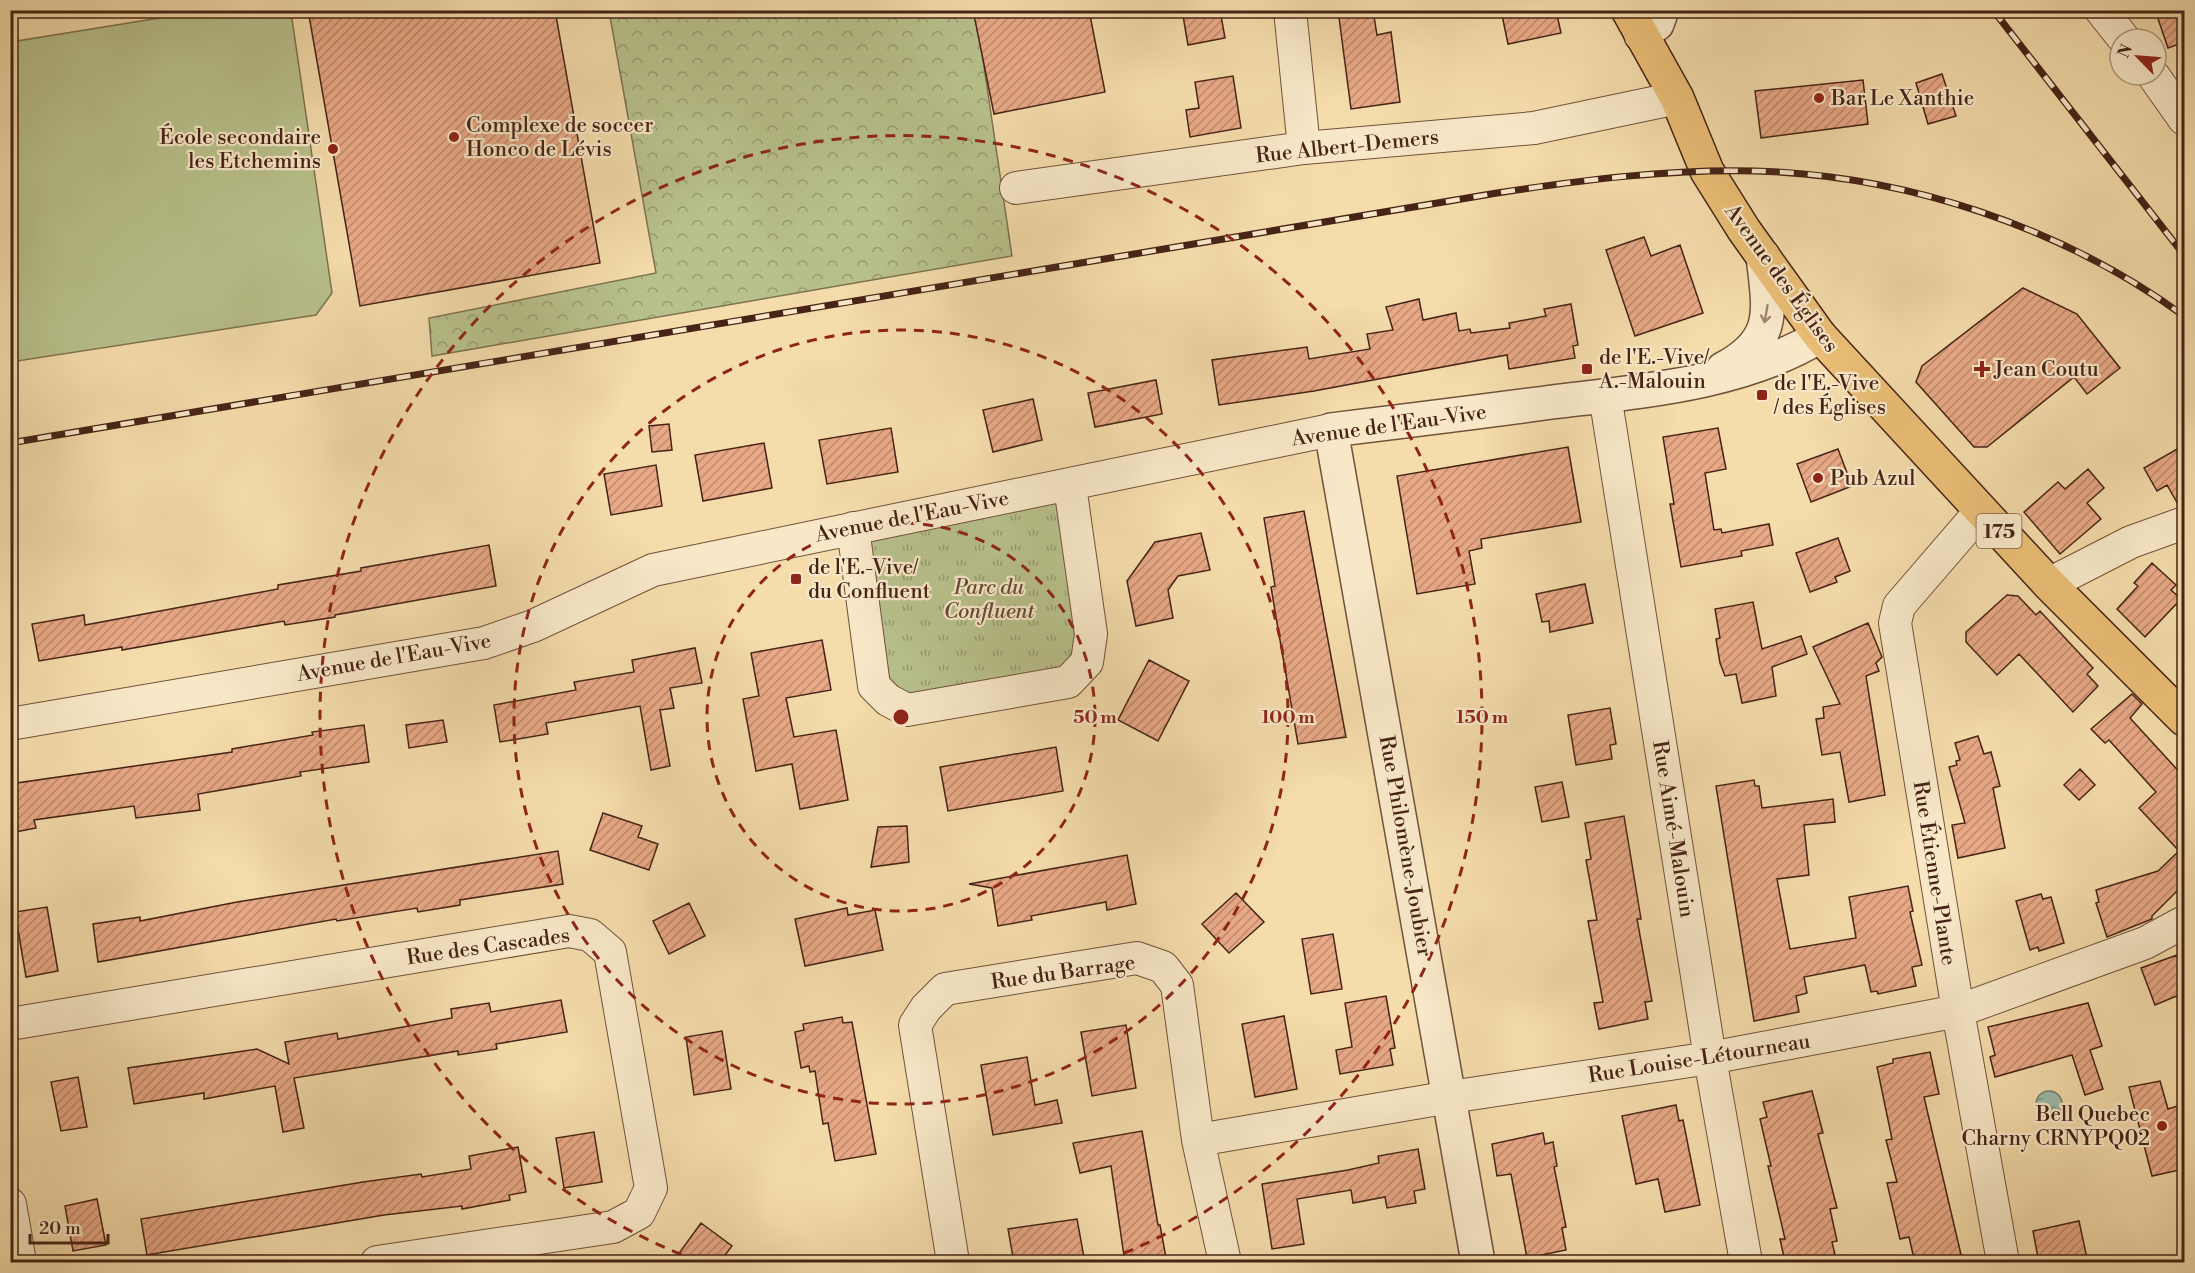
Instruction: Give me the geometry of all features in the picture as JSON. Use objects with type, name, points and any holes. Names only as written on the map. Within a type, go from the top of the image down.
[{"type":"main road","name":"Avenue des Églises","points":[[1634,23],[1677,98],[1707,171],[1763,256],[1820,336],[1980,512],[2184,719]]},
{"type":"street","points":[[1290,10],[1304,148]]},
{"type":"street","points":[[1634,23],[1657,24],[1662,10]]},
{"type":"street","points":[[2101,10],[2114,27]]},
{"type":"street","points":[[2168,84],[2184,119]]},
{"type":"street","name":"Rue Albert-Demers","points":[[1016,188],[1304,148],[1534,128],[1677,98]]},
{"type":"street","points":[[1697,380],[1744,358],[1759,341],[1769,311],[1763,256]]},
{"type":"street","name":"Avenue de l'Eau-Vive","points":[[10,724],[484,643],[532,626],[653,570],[1071,486],[1331,430],[1605,395],[1697,380],[1766,365],[1820,336]]},
{"type":"street","name":"Rue Aimé-Malouin","points":[[1605,395],[1710,1058],[1746,1263]]},
{"type":"street","name":"Rue Philomène-Joubier","points":[[1331,430],[1478,1263]]},
{"type":"street","points":[[853,528],[873,686],[888,700],[908,710],[1068,682],[1087,662],[1091,634],[1071,486]]},
{"type":"street","name":"Rue Étienne-Plante","points":[[1980,512],[1899,606],[1895,623],[1958,1011],[2003,1263]]},
{"type":"street","points":[[2049,584],[2131,542],[2184,523]]},
{"type":"street","name":"Rue Louise-Létourneau","points":[[1198,1140],[1450,1096],[1710,1058],[1958,1011],[2145,943],[2184,922]]},
{"type":"street","name":"Rue des Cascades","points":[[10,1024],[569,931],[590,935],[610,952],[651,1188],[639,1213],[613,1227],[377,1263]]},
{"type":"street","name":"Rue du Barrage","points":[[953,1263],[915,1025],[926,1008],[945,989],[1137,958],[1163,968],[1177,985],[1198,1140],[1225,1263]]},
{"type":"street","points":[[10,1204],[20,1263]]},
{"type":"green space","points":[[209,10],[282,11],[292,19],[332,293],[316,315],[11,362],[11,42]]},
{"type":"green space","points":[[609,11],[1119,11],[981,46],[1012,256],[432,356],[429,318],[656,273]]},
{"type":"green space","name":"Parc du Confluent","points":[[1070,486],[1091,634],[1068,682],[888,700],[853,528]]},
{"type":"water","points":[[2049,1091],[2058,1095],[2062,1104],[2058,1113],[2049,1117],[2040,1113],[2036,1104],[2040,1095]]},
{"type":"building","name":"Complexe de soccer Honco de Lévis","points":[[308,10],[555,10],[600,263],[360,306]]},
{"type":"building","points":[[973,10],[1089,10],[1105,92],[994,114]]},
{"type":"building","points":[[1182,10],[1220,10],[1225,38],[1188,45]]},
{"type":"building","points":[[1338,10],[1373,10],[1377,35],[1391,32],[1400,102],[1351,109]]},
{"type":"building","points":[[1501,10],[1556,10],[1561,33],[1508,44]]},
{"type":"building","points":[[2155,10],[2184,10],[2184,42],[2168,48],[2168,27],[2161,27]]},
{"type":"building","points":[[1942,74],[1956,116],[1928,124],[1916,83]]},
{"type":"building","points":[[1233,76],[1241,128],[1190,137],[1186,110],[1199,108],[1195,82]]},
{"type":"building","points":[[1863,80],[1868,124],[1761,138],[1755,91]]},
{"type":"building","points":[[1644,237],[1651,256],[1680,245],[1703,313],[1635,336],[1606,250]]},
{"type":"building","points":[[2023,288],[2077,314],[2120,368],[2087,394],[2074,377],[1987,447],[1974,447],[1916,382],[1922,366]]},
{"type":"building","points":[[1419,299],[1423,320],[1456,313],[1459,331],[1470,329],[1471,333],[1510,328],[1509,323],[1546,316],[1544,309],[1571,304],[1578,345],[1573,346],[1575,358],[1509,369],[1507,355],[1314,391],[1219,405],[1212,360],[1307,347],[1309,359],[1370,349],[1367,334],[1393,330],[1386,307]]},
{"type":"building","points":[[1156,380],[1162,414],[1095,427],[1088,393]]},
{"type":"building","points":[[1033,399],[1042,440],[993,452],[983,410]]},
{"type":"building","points":[[669,424],[672,450],[652,452],[649,426]]},
{"type":"building","points":[[891,428],[898,472],[827,484],[819,440]]},
{"type":"building","points":[[1718,428],[1726,469],[1705,473],[1714,530],[1721,529],[1722,533],[1769,524],[1773,545],[1741,551],[1742,556],[1681,567],[1670,504],[1674,504],[1663,437]]},
{"type":"building","points":[[764,443],[772,488],[703,501],[695,455]]},
{"type":"building","points":[[2184,445],[2184,505],[2179,506],[2167,485],[2157,491],[2144,468]]},
{"type":"building","points":[[1568,447],[1581,522],[1481,539],[1482,548],[1469,551],[1475,584],[1417,594],[1397,476]]},
{"type":"building","points":[[1838,449],[1852,486],[1811,502],[1797,464]]},
{"type":"building","points":[[656,465],[662,506],[611,515],[604,474]]},
{"type":"building","points":[[2088,469],[2104,488],[2087,503],[2101,519],[2060,554],[2024,512],[2058,482],[2065,489]]},
{"type":"building","points":[[1304,511],[1346,737],[1298,744],[1271,587],[1275,586],[1264,518]]},
{"type":"building","points":[[1201,533],[1210,570],[1178,576],[1168,590],[1173,618],[1136,626],[1127,581],[1155,542]]},
{"type":"building","points":[[1838,538],[1850,571],[1835,577],[1837,582],[1810,592],[1796,553]]},
{"type":"building","points":[[489,545],[496,586],[335,615],[335,617],[285,625],[284,621],[122,650],[122,647],[39,661],[32,624],[84,615],[85,625],[278,589],[278,585],[361,571],[361,568]]},
{"type":"building","points":[[2152,563],[2176,585],[2171,590],[2181,599],[2145,637],[2117,609],[2138,586],[2134,583]]},
{"type":"building","points":[[1585,584],[1593,623],[1550,632],[1549,621],[1542,622],[1536,594]]},
{"type":"building","points":[[2007,595],[2018,596],[2036,615],[2040,611],[2093,668],[2087,674],[2098,686],[2073,712],[2019,654],[1997,675],[1966,642],[1966,632]]},
{"type":"building","points":[[1753,602],[1762,649],[1801,636],[1807,654],[1772,667],[1776,696],[1742,703],[1736,674],[1725,676],[1720,663],[1716,639],[1720,638],[1715,609]]},
{"type":"building","points":[[1868,623],[1882,657],[1876,663],[1879,671],[1866,676],[1885,795],[1849,802],[1840,752],[1822,755],[1816,719],[1824,718],[1823,707],[1840,704],[1813,647]]},
{"type":"building","points":[[822,640],[831,690],[786,698],[794,737],[836,730],[848,800],[800,809],[792,764],[756,771],[743,699],[759,696],[751,653]]},
{"type":"building","points":[[695,648],[702,683],[670,688],[674,708],[660,710],[670,766],[651,770],[640,706],[546,723],[548,734],[500,742],[494,705],[576,690],[574,682],[634,672],[632,660]]},
{"type":"building","points":[[1149,660],[1189,681],[1158,741],[1118,720]]},
{"type":"building","points":[[2132,694],[2142,704],[2130,718],[2184,777],[2184,884],[2152,916],[2152,919],[2107,937],[2096,903],[2099,902],[2096,890],[2158,871],[2179,851],[2139,808],[2156,792],[2109,740],[2105,743],[2091,729]]},
{"type":"building","points":[[1610,708],[1616,744],[1610,745],[1612,759],[1576,765],[1568,715]]},
{"type":"building","points":[[443,720],[447,742],[409,748],[406,725]]},
{"type":"building","points":[[364,725],[369,762],[300,772],[301,776],[198,794],[200,810],[136,818],[134,806],[34,820],[36,828],[10,833],[10,784],[232,752],[232,749],[313,735],[312,732]]},
{"type":"building","points":[[1978,736],[1984,754],[1991,752],[2000,786],[1993,788],[2005,848],[1958,858],[1952,825],[1965,823],[1949,767],[1957,765],[1956,761],[1960,760],[1955,743]]},
{"type":"building","points":[[1056,747],[1063,791],[948,811],[940,767]]},
{"type":"building","points":[[2080,769],[2095,785],[2079,800],[2064,785]]},
{"type":"building","points":[[1754,780],[1755,786],[1759,786],[1762,808],[1833,799],[1835,822],[1804,825],[1809,875],[1777,879],[1790,949],[1856,938],[1849,897],[1908,886],[1913,911],[1910,912],[1922,965],[1912,967],[1916,986],[1878,994],[1877,991],[1871,992],[1865,965],[1804,977],[1807,993],[1796,996],[1799,1012],[1754,1021],[1716,786]]},
{"type":"building","points":[[1562,782],[1569,817],[1542,822],[1535,787]]},
{"type":"building","points":[[603,813],[642,826],[638,837],[658,844],[649,870],[590,850]]},
{"type":"building","points":[[1624,816],[1641,919],[1637,919],[1652,1001],[1645,1002],[1648,1019],[1599,1029],[1594,1003],[1603,1002],[1588,921],[1597,920],[1586,860],[1591,859],[1585,823]]},
{"type":"building","points":[[907,826],[909,862],[871,867],[878,827]]},
{"type":"building","points":[[558,851],[563,884],[460,900],[460,905],[418,912],[417,908],[337,921],[336,919],[98,962],[93,924],[140,917],[140,921],[237,902]]},
{"type":"building","points":[[1127,855],[1136,904],[1107,910],[1106,902],[1031,916],[1032,920],[998,926],[992,888],[969,884]]},
{"type":"building","points":[[1236,893],[1264,922],[1229,953],[1202,924]]},
{"type":"building","points":[[2041,894],[2043,899],[2051,897],[2064,943],[2039,951],[2038,947],[2030,950],[2016,901]]},
{"type":"building","points":[[689,903],[705,936],[669,954],[653,921]]},
{"type":"building","points":[[47,907],[58,971],[26,977],[15,912]]},
{"type":"building","points":[[847,908],[848,915],[875,910],[883,950],[805,966],[795,919]]},
{"type":"building","points":[[1333,934],[1342,989],[1311,994],[1302,939]]},
{"type":"building","points":[[2177,955],[2179,961],[2184,959],[2184,993],[2155,1005],[2141,968]]},
{"type":"building","points":[[1386,996],[1395,1048],[1390,1049],[1393,1065],[1340,1074],[1336,1050],[1352,1047],[1345,1003]]},
{"type":"building","points":[[561,1000],[567,1032],[496,1044],[497,1049],[458,1055],[458,1051],[294,1078],[304,1128],[283,1132],[275,1086],[204,1099],[204,1093],[134,1104],[128,1068],[257,1049],[289,1064],[285,1042],[337,1033],[338,1039],[452,1018],[451,1009],[489,1003],[491,1012]]},
{"type":"building","points":[[2088,1003],[2102,1046],[2090,1050],[2103,1089],[2085,1095],[2072,1055],[1995,1077],[1990,1057],[1995,1055],[1988,1027]]},
{"type":"building","points":[[1284,1016],[1297,1089],[1255,1097],[1242,1024]]},
{"type":"building","points":[[842,1017],[843,1023],[852,1022],[876,1154],[835,1161],[828,1123],[823,1124],[815,1071],[810,1072],[809,1066],[801,1068],[795,1032],[804,1030],[803,1024]]},
{"type":"building","points":[[1126,1025],[1136,1088],[1092,1096],[1081,1032]]},
{"type":"building","points":[[722,1031],[731,1089],[694,1095],[686,1037]]},
{"type":"building","points":[[1930,1052],[1939,1094],[1924,1097],[1963,1263],[1915,1263],[1909,1237],[1900,1239],[1887,1183],[1897,1182],[1886,1140],[1892,1139],[1877,1067],[1893,1063],[1893,1059]]},
{"type":"building","points":[[1027,1057],[1035,1105],[1057,1100],[1062,1123],[993,1135],[981,1065]]},
{"type":"building","points":[[78,1077],[87,1127],[61,1131],[51,1082]]},
{"type":"building","name":"Bell Quebec Charny CRNYPQ02","points":[[2160,1081],[2168,1109],[2184,1104],[2184,1169],[2152,1176],[2129,1087]]},
{"type":"building","points":[[1812,1091],[1823,1133],[1818,1134],[1837,1208],[1830,1209],[1837,1241],[1832,1242],[1837,1263],[1785,1262],[1780,1239],[1785,1239],[1760,1119],[1767,1117],[1763,1102]]},
{"type":"building","points":[[1676,1105],[1679,1121],[1683,1120],[1700,1205],[1665,1212],[1658,1179],[1636,1184],[1622,1116]]},
{"type":"building","points":[[1142,1131],[1167,1263],[1125,1263],[1111,1166],[1080,1173],[1073,1143]]},
{"type":"building","points":[[594,1132],[602,1182],[564,1188],[556,1138]]},
{"type":"building","points":[[1543,1133],[1545,1144],[1553,1142],[1557,1166],[1554,1167],[1566,1227],[1562,1228],[1566,1250],[1527,1258],[1511,1174],[1497,1176],[1492,1144]]},
{"type":"building","points":[[518,1147],[526,1192],[509,1195],[510,1200],[462,1209],[462,1206],[384,1215],[147,1255],[141,1219],[363,1182],[421,1174],[422,1177],[471,1169],[469,1156]]},
{"type":"building","points":[[1418,1149],[1425,1189],[1414,1191],[1416,1203],[1387,1208],[1385,1197],[1353,1203],[1351,1190],[1297,1199],[1304,1244],[1272,1249],[1262,1184],[1348,1170],[1379,1163],[1378,1156]]},
{"type":"building","points":[[97,1199],[106,1245],[73,1251],[65,1206]]},
{"type":"building","points":[[1077,1219],[1085,1263],[1014,1263],[1008,1229]]},
{"type":"building","points":[[2079,1221],[2088,1263],[2039,1263],[2033,1231]]},
{"type":"building","points":[[701,1223],[732,1246],[719,1263],[672,1263]]},
{"type":"railway","points":[[1993,10],[2184,255]]},
{"type":"railway","points":[[10,443],[1497,193],[1593,180],[1690,172],[1755,171],[1811,175],[1868,183],[1924,195],[2034,232],[2087,256],[2137,284],[2184,316]]},
{"type":"place","name":"Bar Le Xanthie","points":[[1819,98]]},
{"type":"place","name":"Complexe de soccer Honco de Lévis","points":[[454,137]]},
{"type":"place","name":"École secondaire les Etchemins","points":[[333,149]]},
{"type":"place","name":"de l'E.-Vive/ A.-Malouin","points":[[1587,369]]},
{"type":"place","name":"Jean Coutu","points":[[1982,369]]},
{"type":"place","name":"de l'E.-Vive / des Églises","points":[[1762,395]]},
{"type":"place","name":"Pub Azul","points":[[1818,478]]},
{"type":"place","name":"de l'E.-Vive/ du Confluent","points":[[796,579]]},
{"type":"place","name":"Bell Quebec Charny CRNYPQ02","points":[[2162,1126]]}]
